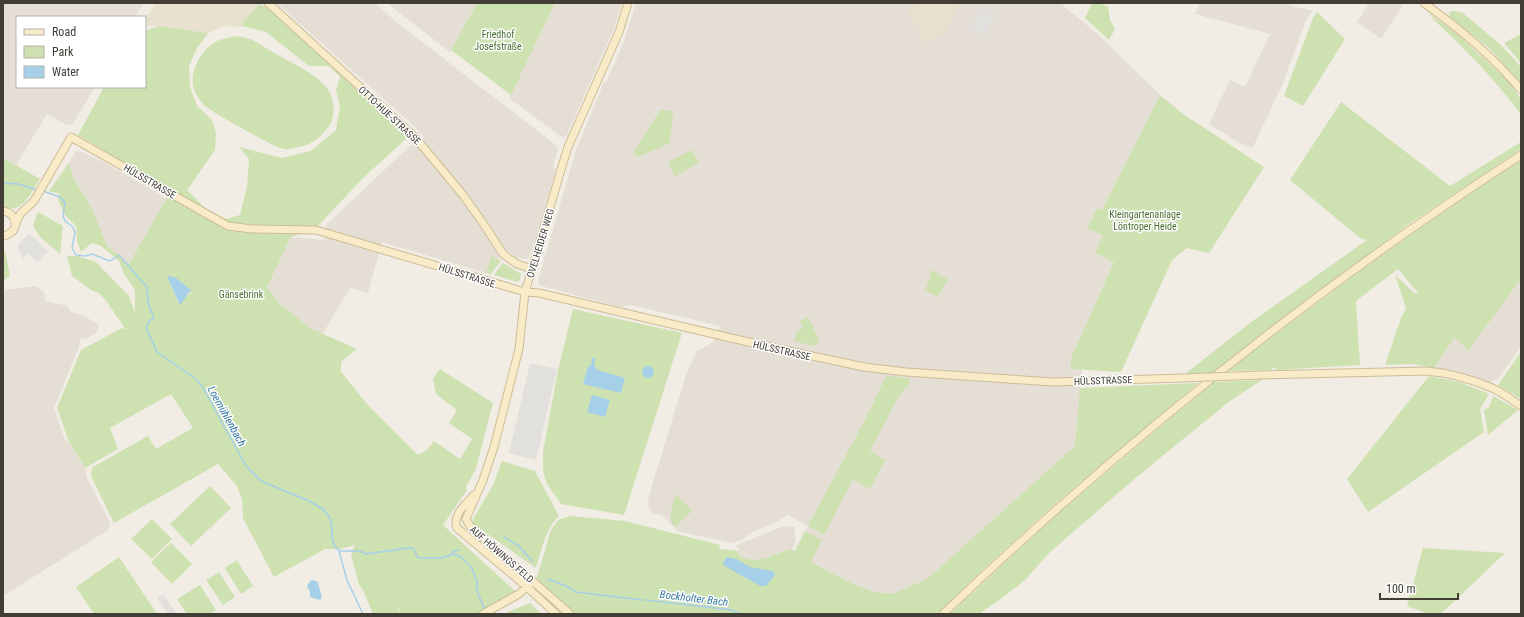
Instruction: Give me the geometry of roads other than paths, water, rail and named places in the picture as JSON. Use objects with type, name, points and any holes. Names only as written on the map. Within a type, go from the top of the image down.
[{"type":"main road","name":"OTTO-HUE-STRASSE","points":[[268,3],[414,136],[463,195],[503,254],[517,264],[532,269]]},
{"type":"main road","name":"OVELHEIDER WEG","points":[[478,490],[489,464],[516,364],[525,292],[568,147],[619,32],[628,3]]},
{"type":"main road","points":[[1424,3],[1487,52],[1521,90]]},
{"type":"main road","name":"HÜLSSTRASSE","points":[[20,214],[34,201],[44,186],[71,137],[228,226],[263,230],[316,230],[525,292],[864,367],[906,372],[1053,382],[1427,371],[1443,372],[1493,388],[1521,406]]},
{"type":"main road","points":[[943,614],[1035,528],[1174,409],[1292,316],[1406,232],[1521,155]]},
{"type":"main road","points":[[3,211],[12,214],[20,214],[10,234],[3,236]]},
{"type":"main road","points":[[12,214],[15,220],[15,225]]},
{"type":"main road","name":"AUF HÖWINGS FELD","points":[[478,490],[467,515],[467,522],[570,614]]},
{"type":"main road","name":"AUF HÖWINGS FELD","points":[[478,490],[458,515],[456,521],[458,528],[556,614]]},
{"type":"main road","points":[[483,614],[519,594],[533,581]]},
{"type":"water","points":[[170,276],[176,278],[191,290],[180,305],[168,279]]},
{"type":"water","points":[[592,358],[595,358],[594,364],[597,370],[625,378],[621,393],[583,384],[588,367],[591,365]]},
{"type":"water","points":[[650,366],[653,367],[653,377],[646,378],[643,377],[642,370],[643,367]]},
{"type":"water","points":[[592,395],[610,400],[605,417],[587,412]]},
{"type":"water","points":[[727,557],[736,559],[750,567],[773,571],[775,575],[766,586],[760,586],[723,565]]},
{"type":"water","points":[[311,580],[318,583],[322,597],[320,600],[310,597],[310,592],[307,586]]},
{"type":"waterway","name":"Loemühlenbach","points":[[3,183],[18,184],[37,190]]},
{"type":"waterway","name":"Loemühlenbach","points":[[43,191],[60,197],[65,203],[63,216],[65,221],[73,227],[75,232],[72,248],[76,255],[85,256],[92,254],[110,261],[119,255],[147,287],[148,303],[154,318],[149,321],[146,327],[157,352],[196,379],[202,386],[246,466],[261,481],[309,501],[323,509],[330,518],[334,545],[339,551],[347,580],[363,614]]},
{"type":"waterway","name":"Bockholter Bach","points":[[504,537],[519,546],[532,561]]},
{"type":"waterway","name":"Loemühlenbach","points":[[339,551],[360,551],[366,554],[413,548],[418,558],[442,558],[453,554],[461,557],[469,564],[473,571],[477,581],[477,591],[484,608]]},
{"type":"waterway","name":"Loemühlenbach","points":[[453,554],[453,551],[459,550]]},
{"type":"waterway","name":"Bockholter Bach","points":[[548,579],[566,586],[576,592],[642,600]]},
{"type":"waterway","name":"Bockholter Bach","points":[[646,600],[732,610],[739,614]]},
{"type":"park label","name":"Friedhof Josefstraße","points":[[498,40]]},
{"type":"park label","name":"Kleingartenanlage Löntroper Heide","points":[[1145,220]]},
{"type":"park label","name":"Gänsebrink","points":[[241,294]]}]
